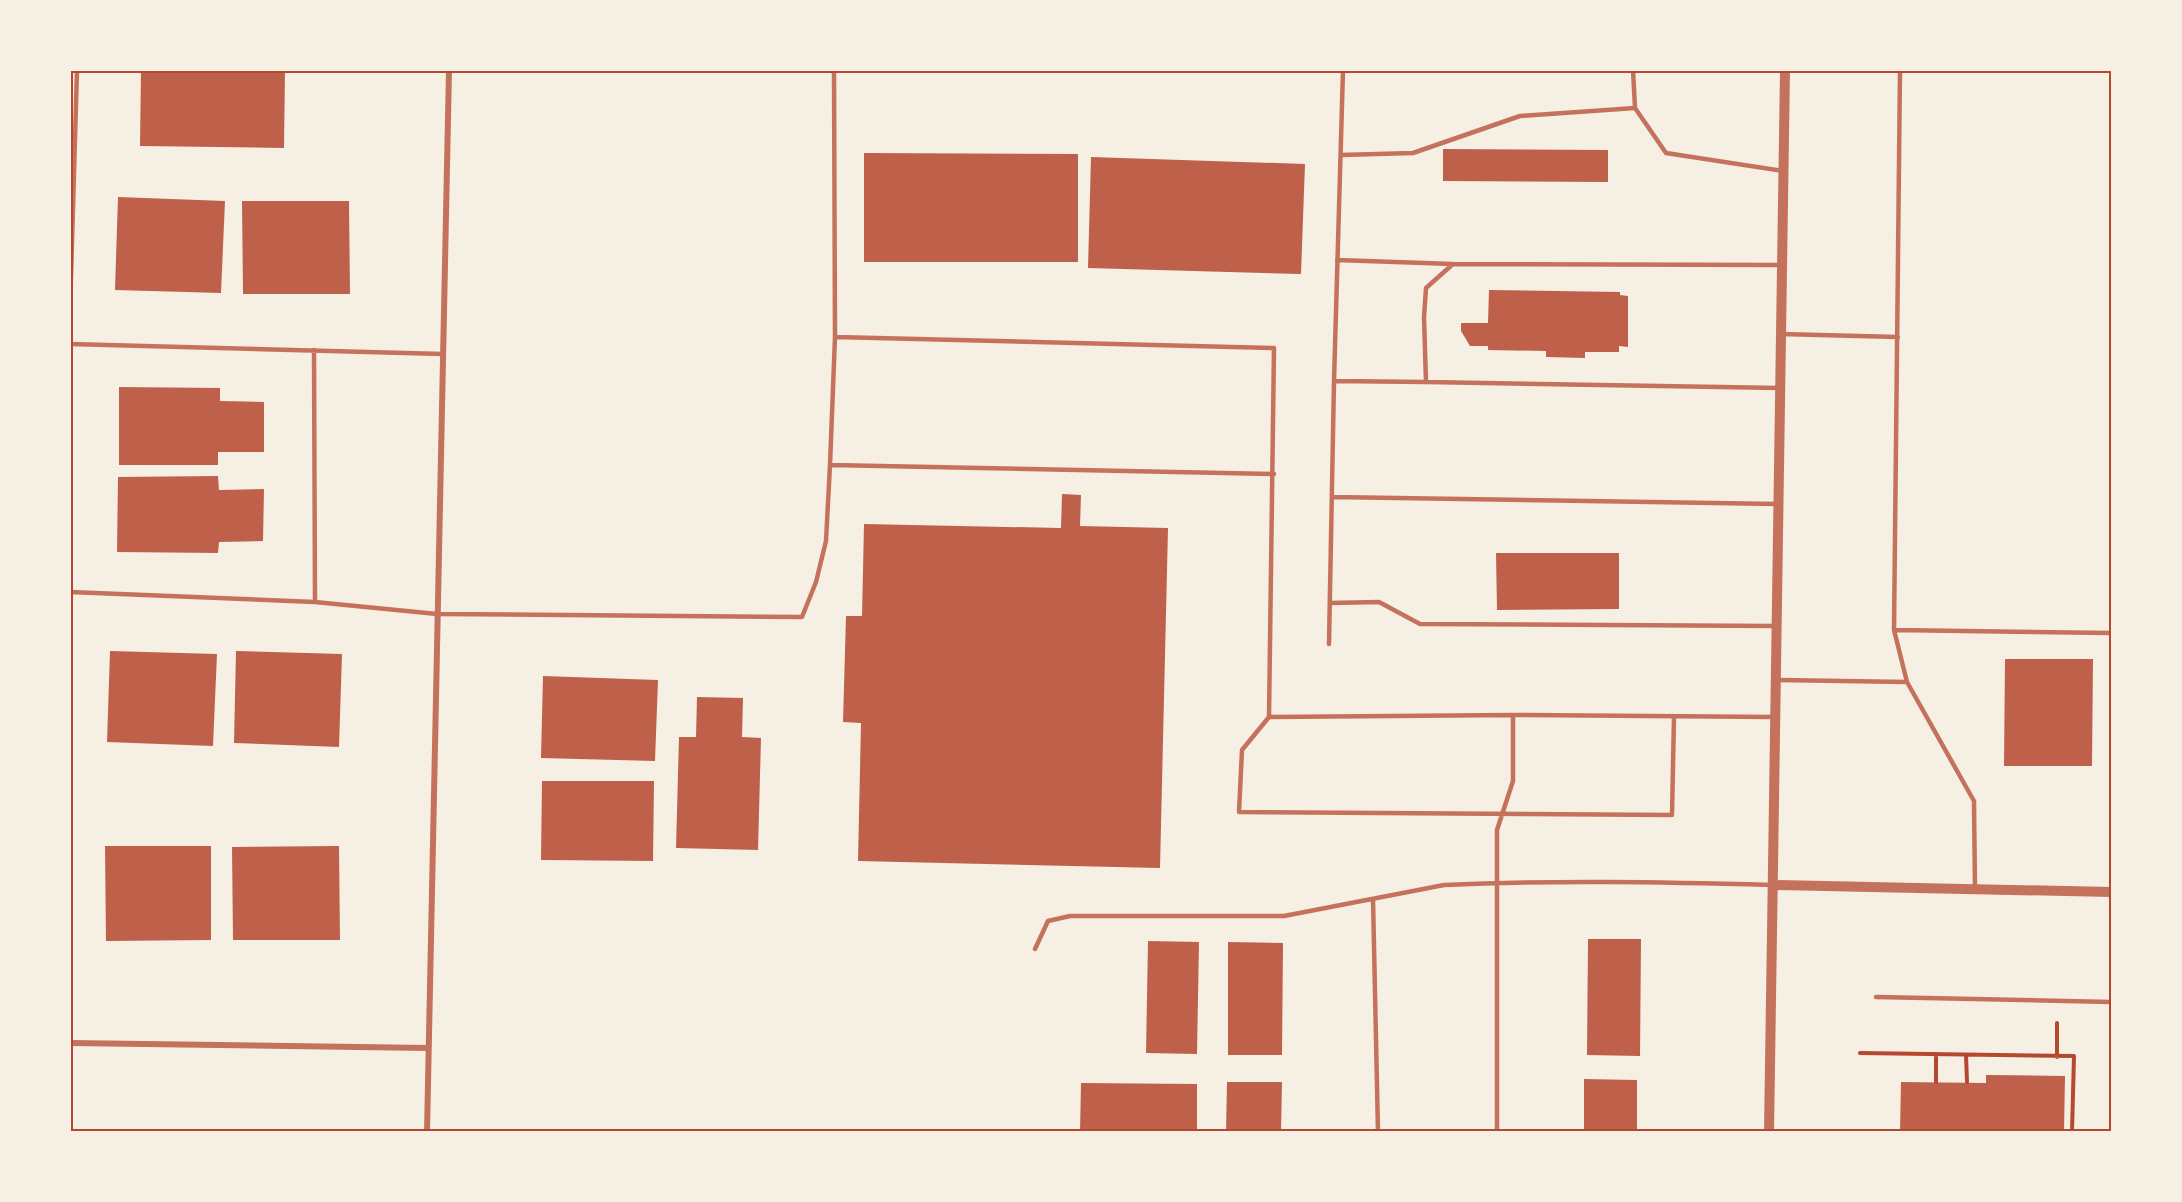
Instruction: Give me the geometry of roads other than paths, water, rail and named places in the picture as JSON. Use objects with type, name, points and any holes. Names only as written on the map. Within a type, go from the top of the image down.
[{"type":"street","points":[[427,1131],[449,70]]},
{"type":"street","points":[[1769,1131],[1785,70]]},
{"type":"street","points":[[1773,885],[2112,892]]},
{"type":"street","points":[[70,1043],[428,1048]]},
{"type":"lane","points":[[70,311],[77,70]]},
{"type":"lane","points":[[70,592],[315,602],[437,614],[802,617],[816,582],[825,541],[830,465],[836,337],[834,70]]},
{"type":"lane","points":[[1329,644],[1343,70]]},
{"type":"lane","points":[[1633,70],[1635,108],[1666,153],[1783,171]]},
{"type":"lane","points":[[1900,70],[1894,630],[1907,682],[1974,801],[1975,890]]},
{"type":"lane","points":[[1341,155],[1413,153],[1520,116],[1635,108]]},
{"type":"lane","points":[[1337,260],[1453,264],[1782,265]]},
{"type":"lane","points":[[1426,382],[1424,317],[1426,288],[1453,264]]},
{"type":"lane","points":[[1780,334],[1898,337]]},
{"type":"lane","points":[[836,337],[1274,348],[1269,717],[1242,750],[1239,812],[1672,815],[1674,717]]},
{"type":"lane","points":[[70,344],[443,354]]},
{"type":"lane","points":[[314,350],[315,602]]},
{"type":"lane","points":[[1334,381],[1781,388]]},
{"type":"lane","points":[[830,465],[1274,474]]},
{"type":"lane","points":[[1332,497],[1779,504]]},
{"type":"lane","points":[[1330,603],[1379,602],[1420,624],[1778,626]]},
{"type":"lane","points":[[1894,630],[2112,633]]},
{"type":"lane","points":[[1777,680],[1907,682]]},
{"type":"lane","points":[[1269,717],[1513,715],[1776,717]]},
{"type":"lane","points":[[1497,1131],[1497,830],[1513,781],[1513,715]]},
{"type":"lane","points":[[1035,949],[1048,921],[1070,916],[1284,916],[1444,885],[1604,882],[1773,885]]},
{"type":"lane","points":[[1373,899],[1378,1131]]},
{"type":"lane","points":[[1876,997],[2112,1002]]}]
